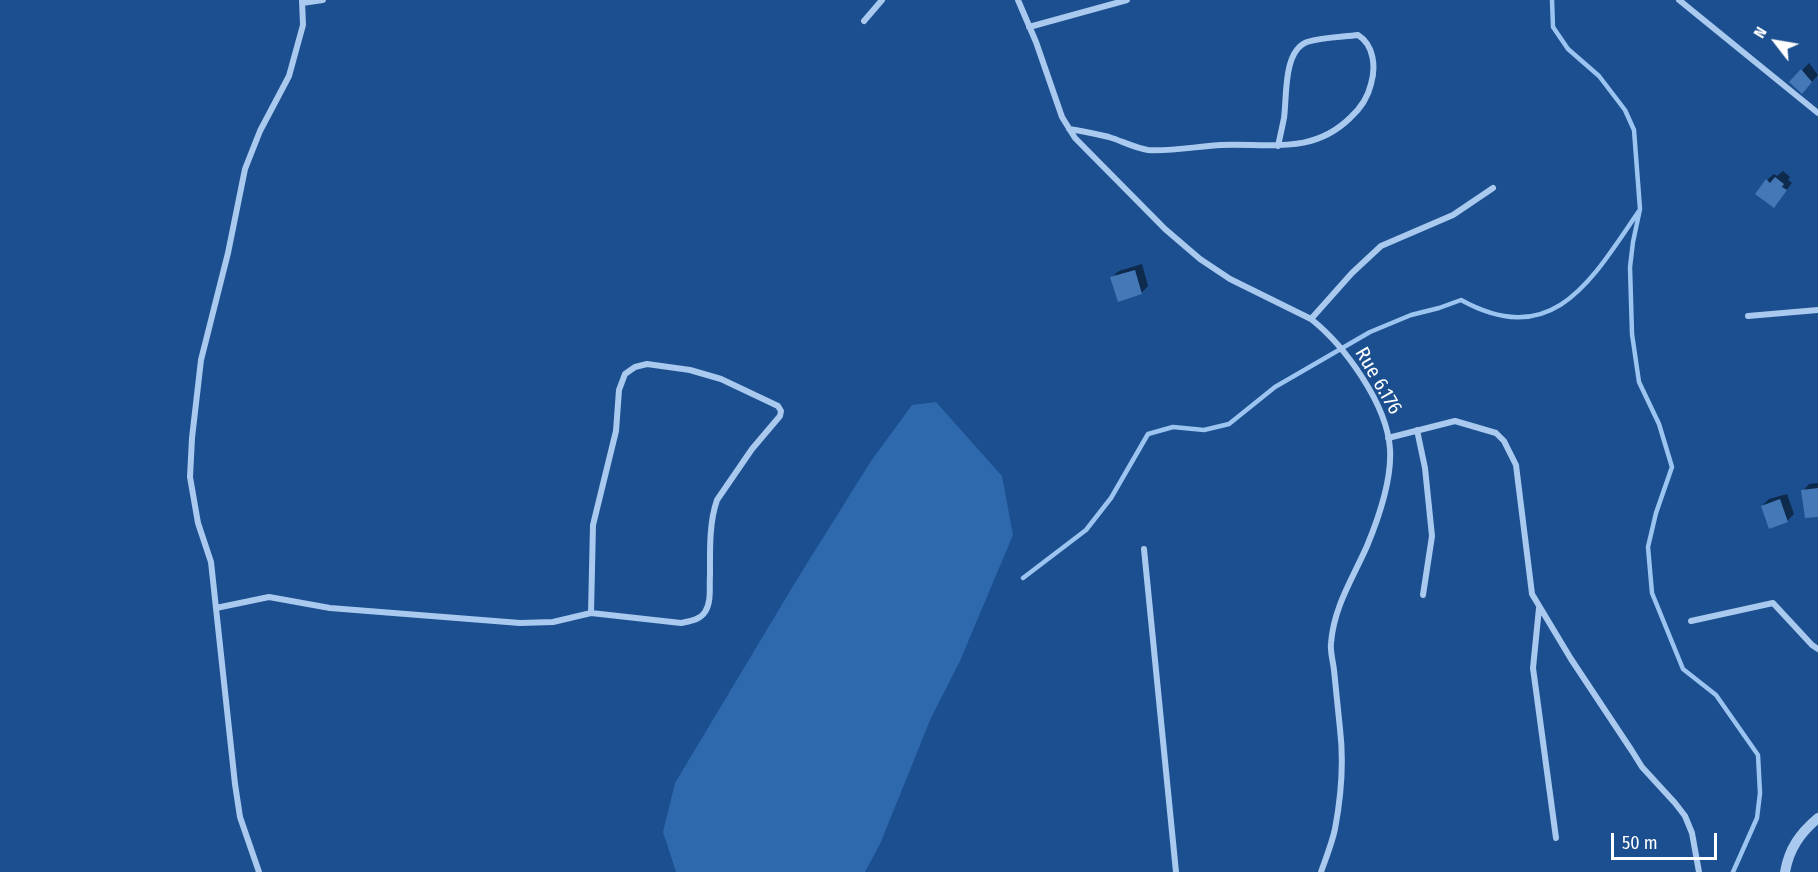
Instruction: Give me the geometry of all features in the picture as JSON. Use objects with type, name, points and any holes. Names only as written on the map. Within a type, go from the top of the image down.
[{"type":"street","points":[[259,872],[242,825],[235,784],[211,562],[198,523],[190,477],[201,360],[228,253],[245,170],[260,131],[289,76],[303,25],[302,1],[322,0]]},
{"type":"street","points":[[864,21],[882,0]]},
{"type":"street","name":"Rue 6.176","points":[[1018,0],[1062,117],[1075,138],[1165,229],[1200,259],[1230,279],[1311,319],[1322,327],[1353,364],[1372,395],[1386,425],[1390,449],[1388,474],[1379,514],[1334,621],[1331,646],[1341,732],[1342,777],[1335,830],[1321,872]]},
{"type":"street","points":[[1029,27],[1127,0]]},
{"type":"street","points":[[1680,0],[1818,113]]},
{"type":"street","points":[[1069,129],[1110,137],[1149,150],[1228,145],[1278,146],[1305,144],[1322,138],[1344,125],[1358,111],[1370,90],[1374,75],[1371,50],[1365,40],[1358,35],[1306,42],[1293,55],[1289,65],[1284,117],[1278,146]]},
{"type":"street","points":[[1311,319],[1352,273],[1381,246],[1454,215],[1492,188]]},
{"type":"street","points":[[1748,316],[1818,310]]},
{"type":"street","points":[[216,608],[269,597],[330,608],[520,623],[553,622],[591,613],[681,623],[694,620],[705,614],[709,603],[710,544],[717,500],[752,448],[780,416],[781,411],[778,406],[721,379],[677,368],[647,364],[635,367],[626,374],[619,390],[616,431],[593,525],[591,613]]},
{"type":"street","points":[[1388,438],[1455,421],[1496,433],[1504,441],[1516,465],[1532,594],[1642,767],[1685,816],[1692,833],[1699,872]]},
{"type":"street","points":[[1417,430],[1425,468],[1431,536],[1423,596]]},
{"type":"street","points":[[1144,549],[1176,872]]},
{"type":"street","points":[[1691,621],[1773,603],[1818,649]]},
{"type":"street","points":[[1539,608],[1533,668],[1556,837]]},
{"type":"street","points":[[1785,872],[1788,857],[1797,840],[1818,818]]},
{"type":"shaded area","points":[[936,402],[1002,476],[1013,535],[960,661],[931,718],[880,844],[865,872],[676,872],[663,832],[675,783],[871,461],[912,405]]},
{"type":"building","points":[[1801,69],[1812,82],[1802,94],[1789,82]]},
{"type":"building","points":[[1775,177],[1784,184],[1782,187],[1787,190],[1774,208],[1755,194],[1766,179],[1770,183]]},
{"type":"building","points":[[1135,270],[1142,294],[1118,302],[1110,277]]},
{"type":"building","points":[[1818,488],[1818,517],[1805,518],[1801,490]]},
{"type":"building","points":[[1780,499],[1788,522],[1769,529],[1761,506]]},
{"type":"waterway","points":[[1552,0],[1553,27],[1568,49],[1599,76],[1625,110],[1634,130],[1640,209],[1630,267],[1632,334],[1639,382],[1659,424],[1672,467],[1656,513],[1648,547],[1652,593],[1683,669],[1716,695],[1758,755],[1760,793],[1757,818],[1733,872]]},
{"type":"waterway","points":[[1023,578],[1086,530],[1111,498],[1148,434],[1173,427],[1204,430],[1229,424],[1275,387],[1370,332],[1411,315],[1461,300],[1493,314],[1521,317],[1546,312],[1567,300],[1587,282],[1639,211]]}]
